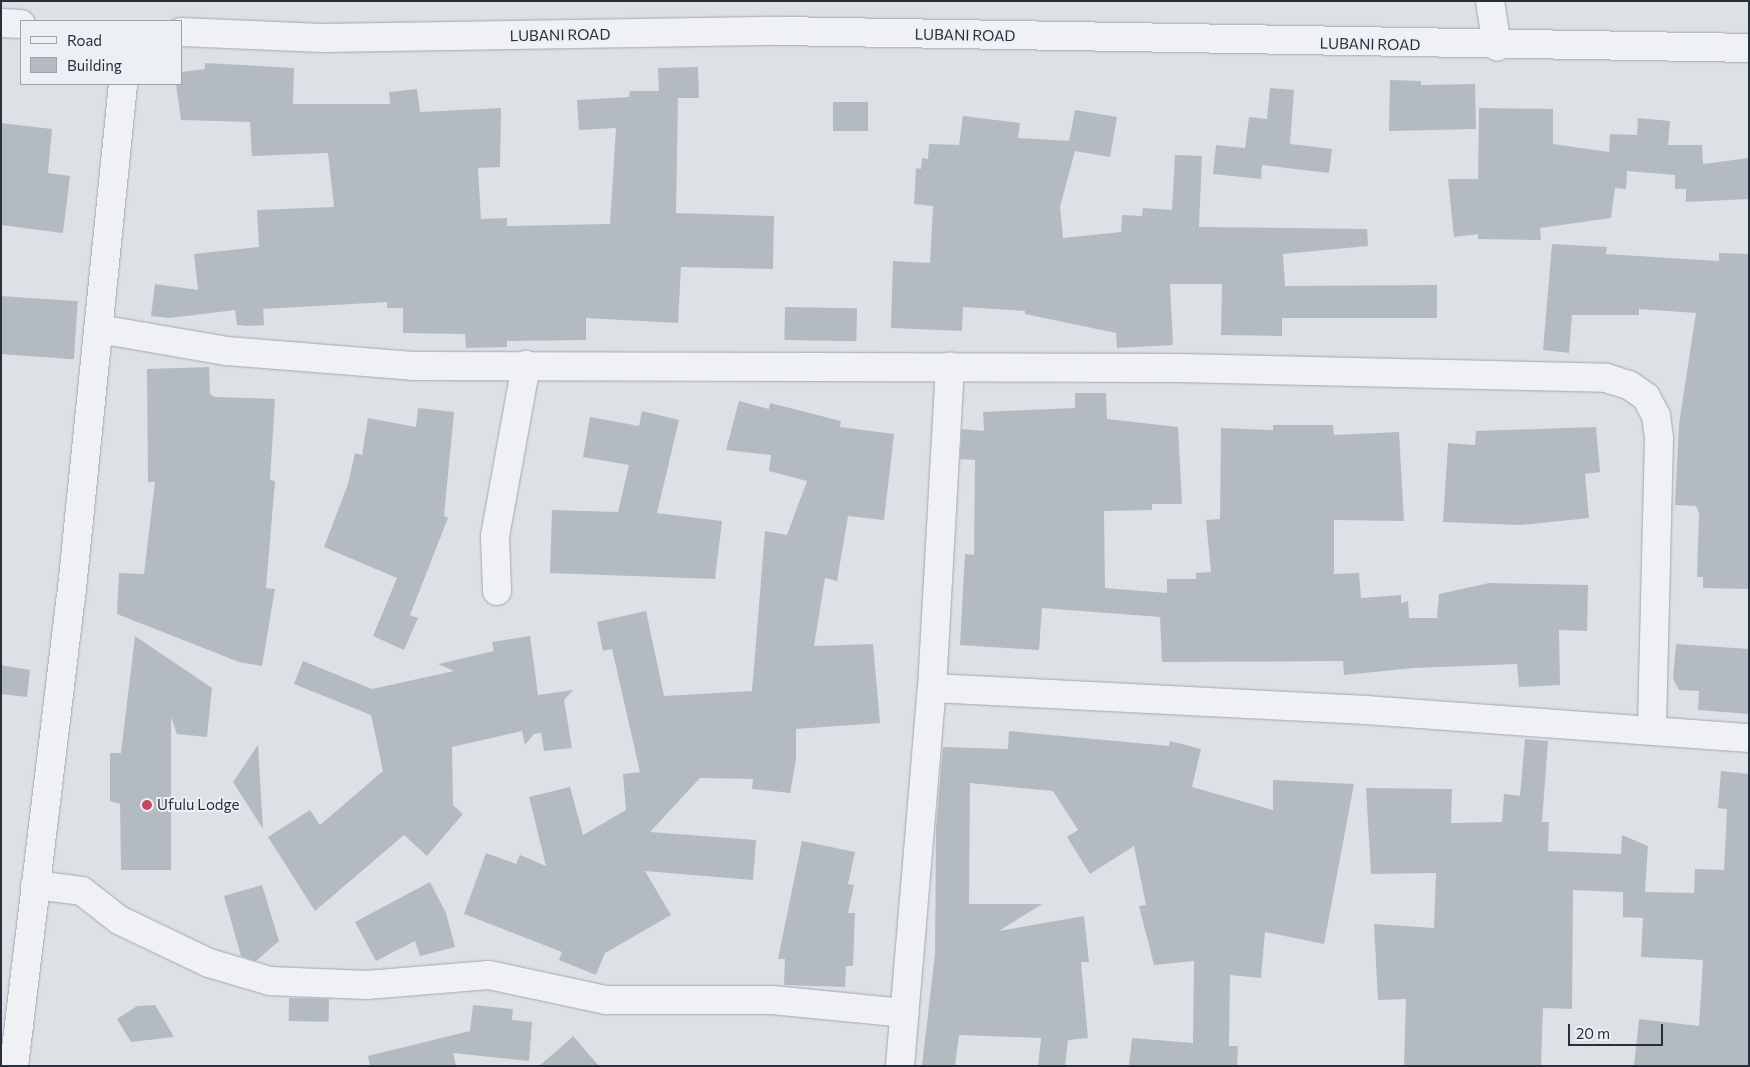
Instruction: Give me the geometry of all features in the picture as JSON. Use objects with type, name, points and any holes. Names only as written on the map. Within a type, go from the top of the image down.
[{"type":"street","points":[[1490,1],[1497,46]]},
{"type":"street","points":[[1,23],[20,24]]},
{"type":"street","name":"LUBANI ROAD","points":[[182,32],[322,38],[779,32],[1497,46],[1749,48]]},
{"type":"street","points":[[14,1066],[71,598],[123,85]]},
{"type":"street","points":[[99,329],[227,350],[373,363],[950,366],[1606,378],[1628,385],[1646,397],[1656,416],[1660,438],[1652,729]]},
{"type":"street","points":[[497,591],[494,536],[526,365]]},
{"type":"street","points":[[900,1066],[932,688],[950,366]]},
{"type":"street","points":[[932,688],[1652,729],[1749,738]]},
{"type":"street","points":[[35,885],[82,891],[119,920],[209,963],[270,981],[367,985],[489,975],[606,1000],[772,1000],[904,1013]]},
{"type":"building","points":[[205,63],[294,68],[293,104],[390,104],[389,92],[417,89],[420,112],[501,108],[500,167],[478,168],[481,219],[507,218],[507,226],[610,224],[616,128],[579,130],[577,100],[629,97],[630,91],[659,91],[658,68],[698,67],[699,98],[678,98],[676,213],[774,216],[773,269],[681,267],[678,323],[586,318],[586,340],[507,341],[507,347],[466,348],[465,334],[403,333],[403,308],[387,308],[387,302],[263,309],[264,325],[248,326],[237,325],[235,310],[170,318],[151,316],[155,284],[198,290],[194,254],[259,247],[257,210],[334,207],[328,153],[252,156],[250,122],[181,120],[176,85],[182,85],[182,72],[205,69]]},
{"type":"building","points":[[1390,80],[1421,81],[1421,85],[1475,84],[1476,129],[1389,131]]},
{"type":"building","points":[[1270,88],[1294,90],[1290,144],[1332,149],[1329,173],[1262,165],[1261,179],[1213,174],[1216,145],[1245,148],[1249,117],[1267,119]]},
{"type":"building","points":[[833,102],[868,102],[868,131],[833,131]]},
{"type":"building","points":[[1479,108],[1553,109],[1553,144],[1609,152],[1610,134],[1637,135],[1638,118],[1670,121],[1668,145],[1702,145],[1703,164],[1749,158],[1749,199],[1686,202],[1686,189],[1675,189],[1675,175],[1627,171],[1626,189],[1615,188],[1611,218],[1540,228],[1541,240],[1478,239],[1478,234],[1454,237],[1448,179],[1478,179]]},
{"type":"building","points":[[1075,110],[1117,117],[1110,157],[1075,151],[1060,207],[1063,238],[1121,232],[1122,215],[1142,216],[1143,208],[1172,210],[1175,155],[1202,156],[1199,227],[1367,229],[1368,246],[1283,254],[1285,286],[1437,285],[1437,318],[1282,318],[1282,336],[1221,335],[1222,284],[1170,284],[1173,345],[1117,348],[1116,333],[1025,314],[1025,311],[963,307],[962,331],[891,328],[893,261],[930,263],[933,206],[914,204],[916,168],[921,169],[922,158],[928,159],[929,144],[959,145],[963,116],[1020,123],[1018,138],[1069,141]]},
{"type":"building","points":[[1,123],[52,129],[48,173],[70,176],[63,233],[1,225]]},
{"type":"building","points":[[1552,244],[1607,247],[1606,254],[1719,261],[1719,253],[1749,254],[1749,589],[1703,588],[1703,577],[1697,577],[1699,513],[1696,506],[1675,505],[1679,424],[1696,313],[1639,309],[1639,315],[1572,315],[1569,353],[1543,350]]},
{"type":"building","points":[[1,296],[78,301],[74,359],[1,354]]},
{"type":"building","points":[[785,307],[857,308],[856,341],[784,340]]},
{"type":"building","points":[[209,367],[210,394],[215,397],[275,399],[270,480],[275,481],[266,588],[275,589],[262,666],[239,662],[117,614],[119,573],[144,574],[155,482],[148,482],[147,369]]},
{"type":"building","points":[[1075,393],[1106,393],[1107,419],[1178,427],[1182,504],[1152,504],[1152,510],[1104,511],[1105,588],[1167,593],[1167,579],[1196,579],[1196,573],[1211,572],[1206,520],[1220,519],[1221,428],[1273,430],[1273,425],[1333,425],[1334,435],[1399,432],[1404,521],[1334,520],[1334,574],[1359,573],[1361,598],[1401,595],[1401,603],[1408,601],[1409,618],[1437,618],[1439,594],[1489,583],[1588,585],[1587,631],[1559,630],[1560,685],[1519,687],[1517,664],[1414,668],[1344,675],[1343,661],[1162,662],[1160,617],[1042,608],[1039,650],[960,645],[965,554],[974,555],[975,460],[960,459],[962,429],[984,431],[983,412],[1075,408]]},
{"type":"building","points":[[739,401],[769,409],[770,403],[841,421],[840,427],[894,434],[884,520],[848,516],[837,581],[825,578],[814,646],[873,644],[880,723],[796,729],[796,760],[790,793],[752,789],[753,779],[700,778],[650,832],[756,840],[753,880],[645,871],[671,915],[605,953],[596,975],[559,960],[562,952],[464,914],[486,853],[516,864],[520,855],[546,866],[529,797],[570,787],[583,835],[626,810],[623,774],[640,772],[612,649],[603,651],[597,622],[646,611],[664,696],[752,691],[765,531],[787,535],[807,481],[769,471],[771,455],[726,450]]},
{"type":"building","points":[[418,408],[454,412],[444,516],[448,518],[410,615],[418,618],[404,650],[373,636],[397,578],[324,547],[348,484],[355,453],[362,455],[368,418],[416,427]]},
{"type":"building","points":[[642,411],[679,420],[657,513],[722,521],[715,579],[550,573],[552,510],[618,512],[629,465],[583,457],[590,417],[639,426]]},
{"type":"building","points":[[1596,427],[1600,472],[1585,474],[1589,518],[1521,525],[1443,522],[1448,443],[1475,445],[1476,431]]},
{"type":"building","points":[[135,636],[212,688],[207,737],[177,734],[171,717],[171,870],[121,870],[120,804],[110,801],[110,753],[121,753]]},
{"type":"building","points":[[530,636],[538,695],[573,690],[564,700],[572,748],[544,751],[541,733],[534,734],[525,745],[522,731],[452,747],[453,805],[463,814],[427,856],[404,835],[315,911],[268,837],[310,810],[320,825],[383,771],[371,715],[294,684],[303,661],[372,689],[454,671],[438,664],[494,651],[492,642]]},
{"type":"building","points":[[1676,644],[1749,649],[1749,714],[1698,710],[1699,691],[1679,690],[1673,679]]},
{"type":"building","points":[[1,665],[30,670],[27,697],[1,694]]},
{"type":"building","points":[[1009,731],[1169,746],[1170,741],[1201,749],[1192,787],[1273,810],[1273,780],[1354,784],[1324,944],[1265,932],[1261,978],[1230,975],[1229,1046],[1238,1046],[1237,1066],[1129,1066],[1132,1038],[1193,1043],[1194,961],[1154,965],[1139,906],[1146,905],[1134,846],[1090,874],[1067,837],[1078,830],[1053,791],[970,783],[969,904],[1042,904],[999,931],[1084,916],[1089,962],[1081,962],[1088,1038],[1068,1040],[1065,1066],[1038,1066],[1041,1038],[959,1035],[955,1066],[922,1066],[935,954],[936,829],[943,747],[1008,749]]},
{"type":"building","points":[[1525,739],[1548,741],[1542,822],[1549,822],[1548,851],[1621,854],[1622,835],[1648,846],[1645,892],[1694,893],[1695,869],[1724,870],[1727,809],[1718,808],[1721,771],[1749,774],[1749,1066],[1634,1066],[1639,1019],[1699,1026],[1703,960],[1641,957],[1643,918],[1623,917],[1623,892],[1573,890],[1572,1009],[1543,1008],[1541,1066],[1404,1066],[1406,999],[1378,1000],[1374,924],[1434,928],[1436,873],[1371,874],[1366,788],[1452,789],[1451,823],[1502,822],[1504,794],[1520,796]]},
{"type":"building","points":[[258,745],[263,829],[233,782]]},
{"type":"building","points":[[802,841],[855,852],[848,884],[854,885],[848,913],[855,913],[853,966],[846,966],[845,987],[784,985],[785,959],[778,959]]},
{"type":"building","points":[[430,882],[446,913],[455,947],[420,956],[415,941],[376,961],[355,922]]},
{"type":"building","points":[[262,885],[279,941],[256,961],[241,956],[224,896]]},
{"type":"building","points":[[289,998],[329,999],[329,1022],[289,1021]]},
{"type":"building","points":[[155,1005],[174,1037],[131,1042],[117,1019],[137,1006]]},
{"type":"building","points":[[473,1005],[513,1009],[512,1020],[532,1022],[529,1061],[453,1053],[456,1066],[370,1066],[368,1056],[470,1031]]},
{"type":"building","points":[[573,1036],[599,1066],[539,1066],[567,1042]]},
{"type":"place","name":"Ufulu Lodge","points":[[147,805]]}]
